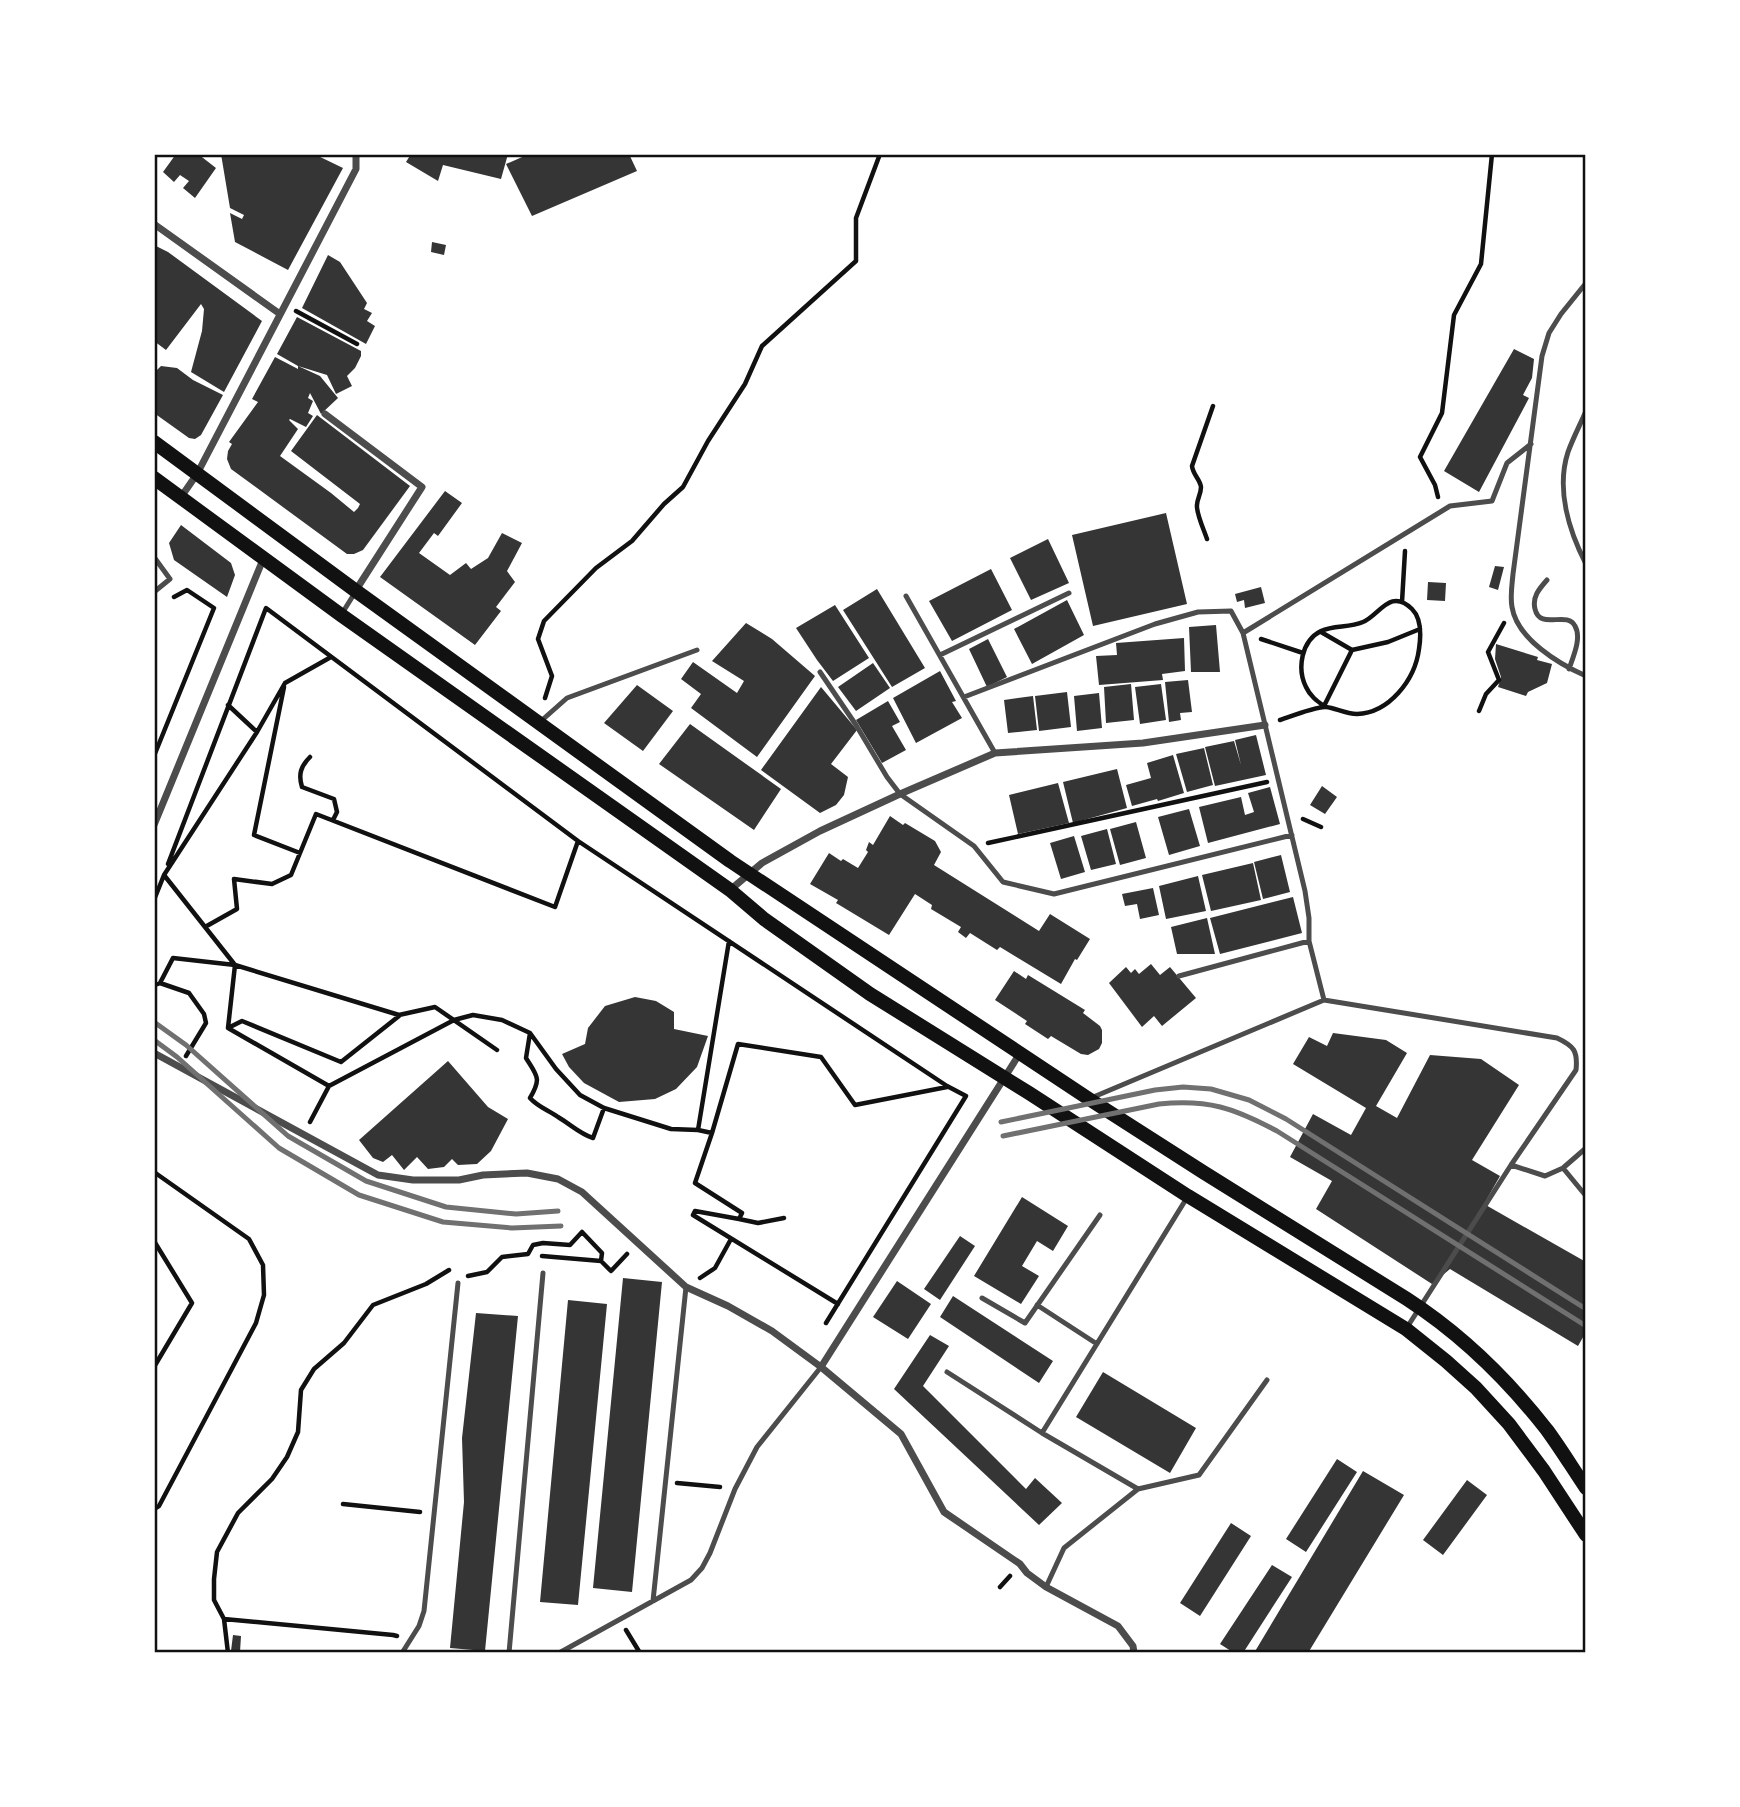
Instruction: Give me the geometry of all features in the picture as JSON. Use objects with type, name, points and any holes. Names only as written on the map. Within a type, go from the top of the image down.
[{"type":"main road","points":[[154,442],[356,591],[540,716],[730,861],[1089,1099],[1438,1320],[1514,1390],[1548,1432],[1586,1488]]},
{"type":"main road","points":[[154,478],[341,615],[730,890],[764,919],[870,994],[1188,1196],[1406,1329],[1476,1388],[1509,1424],[1586,1535]]},
{"type":"street","points":[[181,497],[197,474],[356,169],[356,154]]},
{"type":"street","points":[[154,224],[281,314]]},
{"type":"street","points":[[325,414],[422,487],[356,591]]},
{"type":"street","points":[[154,825],[264,557]]},
{"type":"street","points":[[730,890],[762,863],[820,831],[995,753],[1143,743],[1265,725]]},
{"type":"street","points":[[154,1053],[378,1175],[413,1180],[459,1180],[483,1175],[527,1173],[558,1179],[582,1192],[686,1287],[735,1309],[821,1367],[901,1434],[944,1512],[1020,1564],[1027,1573],[1046,1587],[1118,1626],[1135,1653]]},
{"type":"street","points":[[821,1367],[1020,1053]]},
{"type":"lane","points":[[1586,283],[1549,333],[1542,356],[1513,574],[1512,607],[1517,624],[1534,644],[1569,669],[1586,676]]},
{"type":"lane","points":[[1586,411],[1568,453],[1564,488],[1566,512],[1586,564]]},
{"type":"lane","points":[[1243,633],[1450,506],[1492,501],[1507,463],[1531,444]]},
{"type":"lane","points":[[154,557],[170,579],[154,592]]},
{"type":"lane","points":[[1547,580],[1535,597],[1534,606],[1537,615],[1543,620],[1563,619],[1575,624],[1577,643],[1569,669]]},
{"type":"lane","points":[[341,615],[356,591]]},
{"type":"lane","points":[[940,656],[1069,593]]},
{"type":"lane","points":[[906,596],[995,753]]},
{"type":"lane","points":[[964,696],[1155,624],[1198,612],[1231,611],[1243,633],[1292,835],[1305,891],[1309,941],[1324,1000]]},
{"type":"lane","points":[[540,716],[567,698],[697,650]]},
{"type":"lane","points":[[820,673],[900,794],[974,846],[1003,882],[1054,894],[1292,835]]},
{"type":"lane","points":[[1179,976],[1309,941]]},
{"type":"lane","points":[[1089,1099],[1324,1000],[1558,1038],[1570,1044],[1578,1058],[1576,1070],[1511,1165],[1406,1329]]},
{"type":"lane","points":[[1511,1165],[1545,1176],[1563,1168],[1586,1147]]},
{"type":"lane","points":[[1563,1168],[1586,1196]]},
{"type":"lane","points":[[1042,1433],[1188,1196]]},
{"type":"lane","points":[[982,1298],[1024,1323],[1100,1214]]},
{"type":"lane","points":[[509,1653],[543,1273]]},
{"type":"lane","points":[[402,1653],[419,1626],[424,1611],[458,1283]]},
{"type":"lane","points":[[653,1601],[686,1287]]},
{"type":"lane","points":[[1037,1305],[1097,1344]]},
{"type":"lane","points":[[559,1653],[691,1580],[702,1569],[735,1489],[757,1447],[821,1367]]},
{"type":"lane","points":[[947,1372],[1042,1433],[1138,1489]]},
{"type":"lane","points":[[1046,1587],[1064,1548],[1138,1489],[1199,1475],[1267,1380]]},
{"type":"path","points":[[540,716],[552,676],[538,639],[544,621],[596,568],[632,541],[664,504],[683,487],[708,441],[745,384],[762,346],[856,261],[856,218],[880,154]]},
{"type":"path","points":[[1441,511],[1435,485],[1420,457],[1442,413],[1454,315],[1481,264],[1492,154]]},
{"type":"path","points":[[286,306],[357,344]]},
{"type":"path","points":[[1207,538],[1197,503],[1201,487],[1193,475],[1192,466],[1213,406]]},
{"type":"path","points":[[1402,602],[1406,533]]},
{"type":"path","points":[[154,755],[214,608],[187,590],[165,602]]},
{"type":"path","points":[[1391,602],[1402,602],[1411,607],[1418,615],[1420,629],[1417,660],[1408,680],[1387,703],[1372,711],[1343,713],[1324,706],[1313,698],[1306,687],[1301,665],[1303,653],[1320,631],[1364,622],[1391,602]]},
{"type":"path","points":[[1479,711],[1486,694],[1499,680],[1488,652],[1512,607]]},
{"type":"path","points":[[154,900],[266,608],[578,841],[966,1096],[826,1322]]},
{"type":"path","points":[[1320,631],[1352,650],[1388,642],[1420,629]]},
{"type":"path","points":[[1243,633],[1303,653]]},
{"type":"path","points":[[1265,725],[1324,706],[1352,650]]},
{"type":"path","points":[[164,875],[257,732],[285,682],[331,657]]},
{"type":"path","points":[[285,682],[254,835],[300,853]]},
{"type":"path","points":[[228,705],[257,732]]},
{"type":"path","points":[[310,757],[299,775],[302,787],[334,799],[337,812],[333,820]]},
{"type":"path","points":[[974,846],[1278,779]]},
{"type":"path","points":[[205,927],[236,909],[234,879],[272,884],[292,875],[316,814],[555,907],[578,841]]},
{"type":"path","points":[[164,875],[235,965],[228,1028]]},
{"type":"path","points":[[698,1130],[729,941]]},
{"type":"path","points":[[179,1067],[206,1023],[204,1014],[189,993],[157,984],[173,958],[235,965],[399,1015]]},
{"type":"path","points":[[228,1028],[242,1021],[341,1062],[399,1015],[435,1007],[497,1050]]},
{"type":"path","points":[[303,1134],[329,1086],[453,1020],[473,1015],[502,1020],[530,1032],[556,1069],[580,1096],[604,1108],[671,1129],[712,1133]]},
{"type":"path","points":[[228,1028],[329,1086]]},
{"type":"path","points":[[530,1032],[526,1058],[538,1078],[530,1098],[537,1106],[556,1115],[585,1136],[593,1138],[604,1108]]},
{"type":"path","points":[[739,1219],[742,1213],[695,1183],[738,1044],[821,1057],[855,1105],[947,1086]]},
{"type":"path","points":[[154,1172],[249,1239],[263,1265],[264,1295],[256,1323],[159,1506],[154,1509]]},
{"type":"path","points":[[784,1219],[758,1223],[695,1211],[693,1215],[838,1304]]},
{"type":"path","points":[[228,1653],[224,1619],[214,1600],[218,1552],[238,1513],[272,1479],[287,1457],[298,1432],[302,1390],[314,1369],[344,1343],[373,1304],[426,1284],[449,1269],[458,1283],[463,1278],[487,1272],[502,1257],[528,1254],[533,1245],[570,1245],[582,1232],[602,1253],[601,1261]]},
{"type":"path","points":[[686,1287],[715,1268],[732,1239]]},
{"type":"path","points":[[154,1241],[192,1303],[154,1367]]},
{"type":"path","points":[[542,1256],[601,1261],[611,1271],[638,1244]]},
{"type":"path","points":[[665,1481],[735,1489]]},
{"type":"path","points":[[343,1504],[435,1513]]},
{"type":"path","points":[[224,1619],[393,1634],[410,1642]]},
{"type":"path","points":[[620,1619],[640,1653]]},
{"type":"building","points":[[176,154],[198,154],[216,168],[195,198],[183,188],[189,181],[180,175],[174,182],[163,172]]},
{"type":"building","points":[[221,154],[314,154],[343,168],[288,270],[235,242],[230,213],[242,219],[244,215],[230,208]]},
{"type":"building","points":[[411,154],[508,154],[501,179],[443,165],[438,181],[406,162]]},
{"type":"building","points":[[529,154],[629,154],[637,171],[532,216],[506,164]]},
{"type":"building","points":[[432,242],[446,245],[444,255],[431,252]]},
{"type":"building","points":[[154,245],[168,252],[262,321],[224,392],[191,372],[202,331],[204,309],[201,304],[166,350],[154,341],[157,329],[154,327]]},
{"type":"building","points":[[328,255],[340,262],[367,303],[364,309],[372,313],[367,321],[375,326],[366,344],[302,308]]},
{"type":"building","points":[[297,317],[361,351],[355,368],[347,376],[352,386],[336,394],[327,375],[298,366],[277,354]]},
{"type":"building","points":[[1514,349],[1534,359],[1532,378],[1523,395],[1529,398],[1479,492],[1444,471]]},
{"type":"building","points":[[275,357],[298,369],[298,366],[320,376],[338,398],[321,414],[310,393],[308,398],[313,401],[308,413],[313,416],[306,427],[289,420],[298,429],[280,456],[354,512],[358,508],[360,504],[291,451],[317,415],[410,486],[363,550],[354,554],[347,554],[231,469],[227,459],[232,444],[229,442],[258,402],[252,399]]},
{"type":"building","points":[[161,366],[177,368],[193,380],[223,395],[201,435],[195,439],[189,438],[154,413],[154,371]]},
{"type":"building","points":[[445,491],[462,503],[438,536],[434,533],[419,553],[450,575],[466,563],[471,569],[488,558],[502,533],[522,543],[507,571],[515,582],[496,607],[501,611],[475,645],[380,577]]},
{"type":"building","points":[[1166,513],[1187,604],[1093,626],[1072,535]]},
{"type":"building","points":[[181,525],[231,563],[235,575],[227,597],[174,560],[169,543]]},
{"type":"building","points":[[1048,539],[1069,583],[1031,600],[1010,558]]},
{"type":"building","points":[[1495,566],[1504,567],[1498,590],[1489,587]]},
{"type":"building","points":[[991,569],[1012,610],[952,641],[929,601]]},
{"type":"building","points":[[1428,582],[1446,583],[1445,601],[1427,600]]},
{"type":"building","points":[[1261,587],[1265,603],[1245,608],[1244,600],[1237,602],[1235,594]]},
{"type":"building","points":[[877,589],[925,668],[892,687],[843,610]]},
{"type":"building","points":[[1067,600],[1084,635],[1032,664],[1014,629]]},
{"type":"building","points":[[835,605],[869,658],[833,681],[796,628]]},
{"type":"building","points":[[746,623],[772,639],[815,676],[757,757],[691,708],[701,694],[681,679],[693,662],[737,693],[744,681],[712,661]]},
{"type":"building","points":[[1216,625],[1220,672],[1191,672],[1189,627]]},
{"type":"building","points":[[1184,638],[1185,671],[1162,674],[1163,680],[1099,685],[1096,656],[1117,655],[1116,643]]},
{"type":"building","points":[[988,639],[1007,677],[987,687],[969,649]]},
{"type":"building","points":[[1496,644],[1552,664],[1547,683],[1528,692],[1526,696],[1498,687],[1501,677],[1495,659]]},
{"type":"building","points":[[873,663],[890,688],[856,711],[838,687]]},
{"type":"building","points":[[940,671],[956,701],[952,702],[962,718],[916,743],[893,698]]},
{"type":"building","points":[[1188,680],[1192,712],[1180,713],[1181,720],[1169,722],[1165,682]]},
{"type":"building","points":[[1131,684],[1134,720],[1106,723],[1104,687]]},
{"type":"building","points":[[1161,684],[1166,720],[1140,724],[1135,687]]},
{"type":"building","points":[[637,685],[673,711],[643,751],[604,723]]},
{"type":"building","points":[[821,687],[857,730],[831,764],[848,777],[844,795],[836,805],[820,813],[761,770]]},
{"type":"building","points":[[1067,692],[1071,727],[1039,731],[1035,696]]},
{"type":"building","points":[[1099,693],[1102,728],[1077,731],[1074,696]]},
{"type":"building","points":[[1033,696],[1037,730],[1008,733],[1004,700]]},
{"type":"building","points":[[888,701],[900,722],[892,726],[906,750],[882,763],[856,720]]},
{"type":"building","points":[[690,724],[781,789],[754,830],[659,764]]},
{"type":"building","points":[[1256,735],[1266,775],[1215,786],[1205,747],[1234,741],[1241,765],[1235,740]]},
{"type":"building","points":[[1204,748],[1213,785],[1187,792],[1176,754]]},
{"type":"building","points":[[1173,755],[1184,793],[1132,806],[1126,785],[1151,778],[1147,763]]},
{"type":"building","points":[[1117,769],[1127,808],[1073,823],[1063,782]]},
{"type":"building","points":[[1058,783],[1069,823],[1018,834],[1009,795]]},
{"type":"building","points":[[1322,786],[1337,797],[1325,814],[1310,805]]},
{"type":"building","points":[[1270,787],[1280,824],[1208,843],[1199,807],[1241,797],[1245,815],[1254,812],[1248,793]]},
{"type":"building","points":[[1189,809],[1200,846],[1169,855],[1158,817]]},
{"type":"building","points":[[890,816],[935,841],[941,852],[934,865],[1039,931],[1050,914],[1090,939],[1061,984],[1000,947],[997,950],[970,933],[966,938],[958,932],[961,927],[931,909],[932,905],[915,894],[889,935],[810,884],[829,853],[858,868],[868,852],[866,850],[869,842],[873,845]]},
{"type":"building","points":[[1136,822],[1146,858],[1120,865],[1110,829]]},
{"type":"building","points":[[1107,829],[1116,864],[1091,870],[1081,836]]},
{"type":"building","points":[[1074,836],[1085,872],[1061,879],[1050,843]]},
{"type":"building","points":[[1281,855],[1290,892],[1263,899],[1254,862]]},
{"type":"building","points":[[1253,863],[1261,900],[1211,911],[1202,875]]},
{"type":"building","points":[[1198,876],[1206,911],[1166,919],[1159,886]]},
{"type":"building","points":[[1153,888],[1159,915],[1140,919],[1137,904],[1125,906],[1122,894]]},
{"type":"building","points":[[1293,897],[1302,933],[1220,954],[1210,918]]},
{"type":"building","points":[[1207,918],[1215,954],[1177,954],[1171,927]]},
{"type":"building","points":[[1151,964],[1160,975],[1170,967],[1196,998],[1162,1026],[1154,1016],[1142,1027],[1109,983],[1126,967],[1131,973],[1135,969],[1139,974]]},
{"type":"building","points":[[1014,971],[1026,979],[1028,975],[1085,1010],[1083,1013],[1102,1030],[1099,1049],[1088,1055],[1081,1054],[1051,1036],[1048,1039],[995,1000]]},
{"type":"building","points":[[635,997],[656,1001],[674,1012],[674,1029],[708,1036],[697,1067],[676,1089],[655,1099],[619,1102],[584,1083],[569,1067],[562,1054],[585,1044],[588,1028],[605,1006]]},
{"type":"building","points":[[1333,1033],[1386,1040],[1407,1053],[1376,1106],[1397,1118],[1430,1055],[1481,1059],[1519,1085],[1472,1160],[1500,1176],[1484,1204],[1586,1262],[1586,1332],[1578,1346],[1450,1269],[1432,1284],[1316,1209],[1332,1181],[1290,1157],[1313,1114],[1351,1135],[1366,1108],[1293,1064],[1309,1037],[1327,1046]]},
{"type":"building","points":[[448,1061],[488,1107],[508,1119],[491,1151],[477,1164],[458,1165],[452,1159],[444,1167],[428,1169],[417,1157],[404,1170],[392,1155],[383,1162],[373,1158],[359,1140]]},
{"type":"building","points":[[1022,1197],[1068,1226],[1053,1251],[1037,1241],[1022,1266],[1039,1276],[1021,1304],[974,1276]]},
{"type":"building","points":[[960,1236],[975,1246],[940,1300],[924,1289]]},
{"type":"building","points":[[623,1278],[662,1282],[632,1592],[593,1588]]},
{"type":"building","points":[[897,1281],[931,1304],[908,1339],[873,1317]]},
{"type":"building","points":[[953,1296],[1053,1361],[1039,1383],[940,1317]]},
{"type":"building","points":[[568,1300],[607,1304],[578,1605],[540,1602]]},
{"type":"building","points":[[476,1313],[518,1316],[485,1651],[450,1648],[464,1502],[462,1438]]},
{"type":"building","points":[[930,1335],[949,1346],[923,1386],[1026,1489],[1035,1478],[1062,1503],[1039,1525],[894,1389]]},
{"type":"building","points":[[1103,1372],[1196,1428],[1170,1473],[1076,1417]]},
{"type":"building","points":[[1337,1459],[1357,1472],[1306,1552],[1286,1539]]},
{"type":"building","points":[[1363,1471],[1404,1495],[1308,1653],[1254,1653]]},
{"type":"building","points":[[1467,1480],[1487,1495],[1443,1555],[1423,1540]]},
{"type":"building","points":[[1231,1523],[1251,1536],[1200,1616],[1180,1603]]},
{"type":"building","points":[[1272,1565],[1292,1577],[1243,1653],[1234,1653],[1220,1644]]},
{"type":"building","points":[[233,1635],[241,1636],[240,1652],[231,1651]]},
{"type":"railway","points":[[154,1022],[186,1045],[288,1136],[366,1181],[446,1207],[516,1214],[558,1211]]},
{"type":"railway","points":[[154,1040],[177,1057],[279,1148],[359,1195],[443,1222],[512,1228],[561,1226]]},
{"type":"railway","points":[[1001,1122],[1155,1090],[1183,1087],[1211,1089],[1249,1100],[1286,1119],[1586,1309]]},
{"type":"railway","points":[[1003,1136],[1159,1104],[1207,1104],[1234,1111],[1277,1131],[1586,1326]]}]
